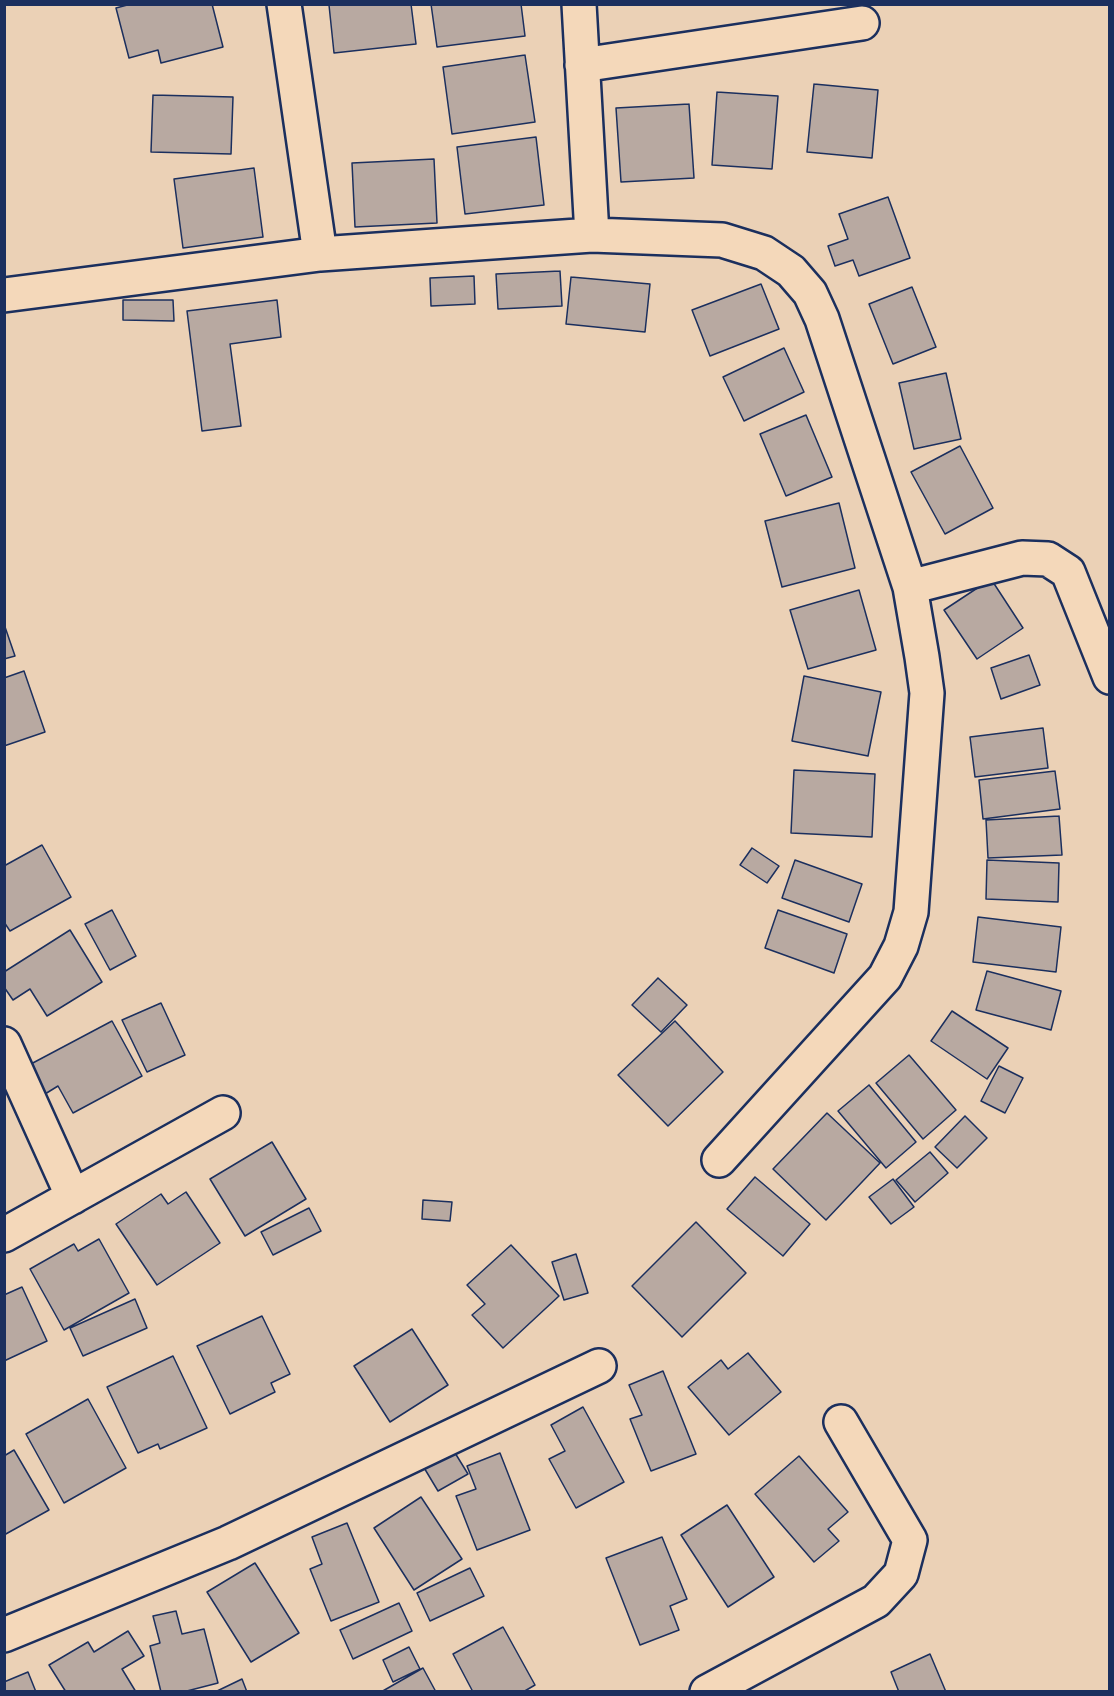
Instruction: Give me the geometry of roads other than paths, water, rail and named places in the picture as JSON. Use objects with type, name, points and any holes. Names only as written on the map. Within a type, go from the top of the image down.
[{"type":"street","points":[[284,4],[320,254]]},
{"type":"street","points":[[579,4],[592,235]]},
{"type":"street","points":[[582,65],[862,23]]},
{"type":"street","points":[[4,295],[320,254],[592,235],[722,240],[764,253],[791,271],[810,293],[822,319],[910,587],[927,693],[911,912],[902,946],[885,977],[719,1160]]},
{"type":"street","points":[[910,587],[1022,558],[1048,559],[1068,572],[1110,678]]},
{"type":"street","points":[[4,1044],[73,1197]]},
{"type":"street","points":[[4,1235],[223,1113]]},
{"type":"street","points":[[4,1635],[228,1543],[599,1366]]},
{"type":"street","points":[[707,1692],[876,1601],[901,1574],[910,1540],[841,1422]]}]
